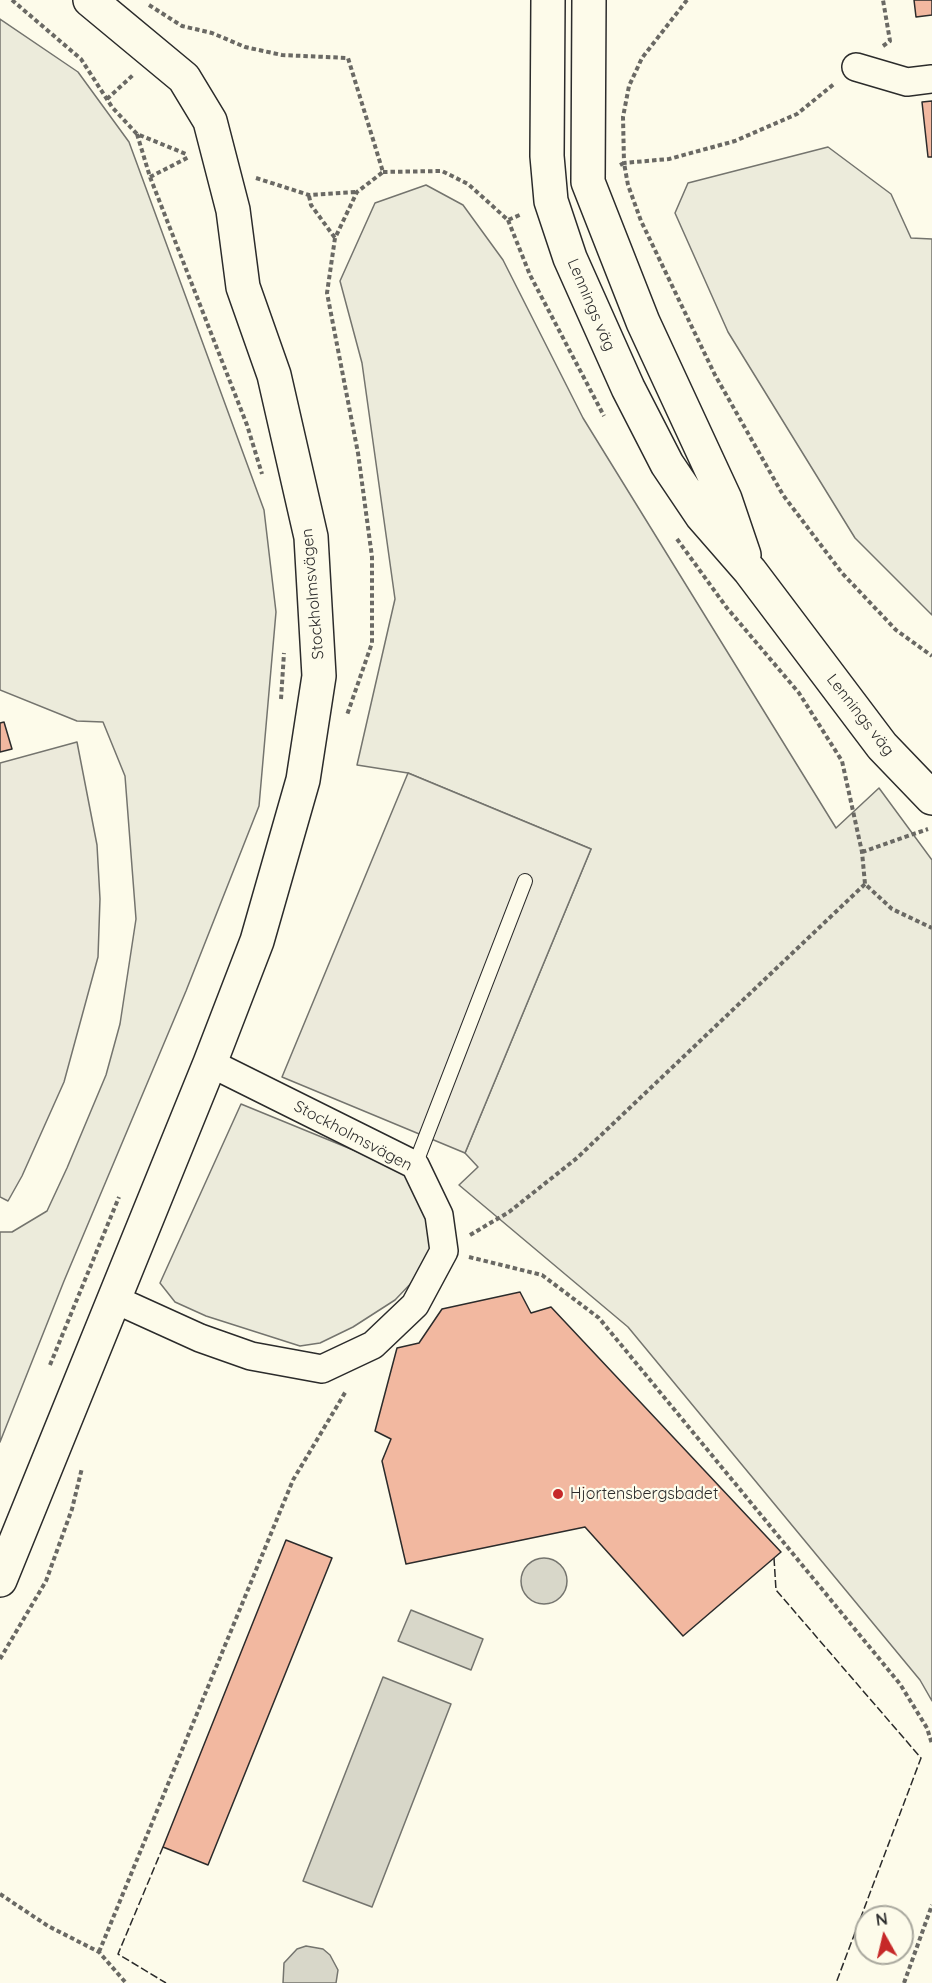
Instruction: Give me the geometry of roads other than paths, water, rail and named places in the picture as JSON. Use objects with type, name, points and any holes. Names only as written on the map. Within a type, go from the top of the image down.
[{"type":"street","name":"Stockholmsvägen","points":[[0,1580],[210,1063],[257,941],[303,780],[319,676],[311,537],[274,375],[243,286],[233,210],[210,121],[184,78],[90,0]]},
{"type":"street","name":"Lennings väg","points":[[549,0],[547,156],[551,201],[570,258],[628,388],[667,464],[702,516],[750,571],[882,746],[932,798]]},
{"type":"street","name":"Lennings väg","points":[[589,0],[588,182],[643,322],[725,499],[750,571]]},
{"type":"street","points":[[856,67],[907,82],[932,79]]},
{"type":"street","name":"Stockholmsvägen","points":[[114,1299],[200,1338],[251,1356],[322,1369],[373,1345],[415,1305],[444,1251],[439,1215],[415,1165],[210,1063]]},
{"type":"lane","points":[[415,1165],[525,881]]},
{"type":"place","name":"Hjortensbergsbadet","points":[[558,1494]]}]
